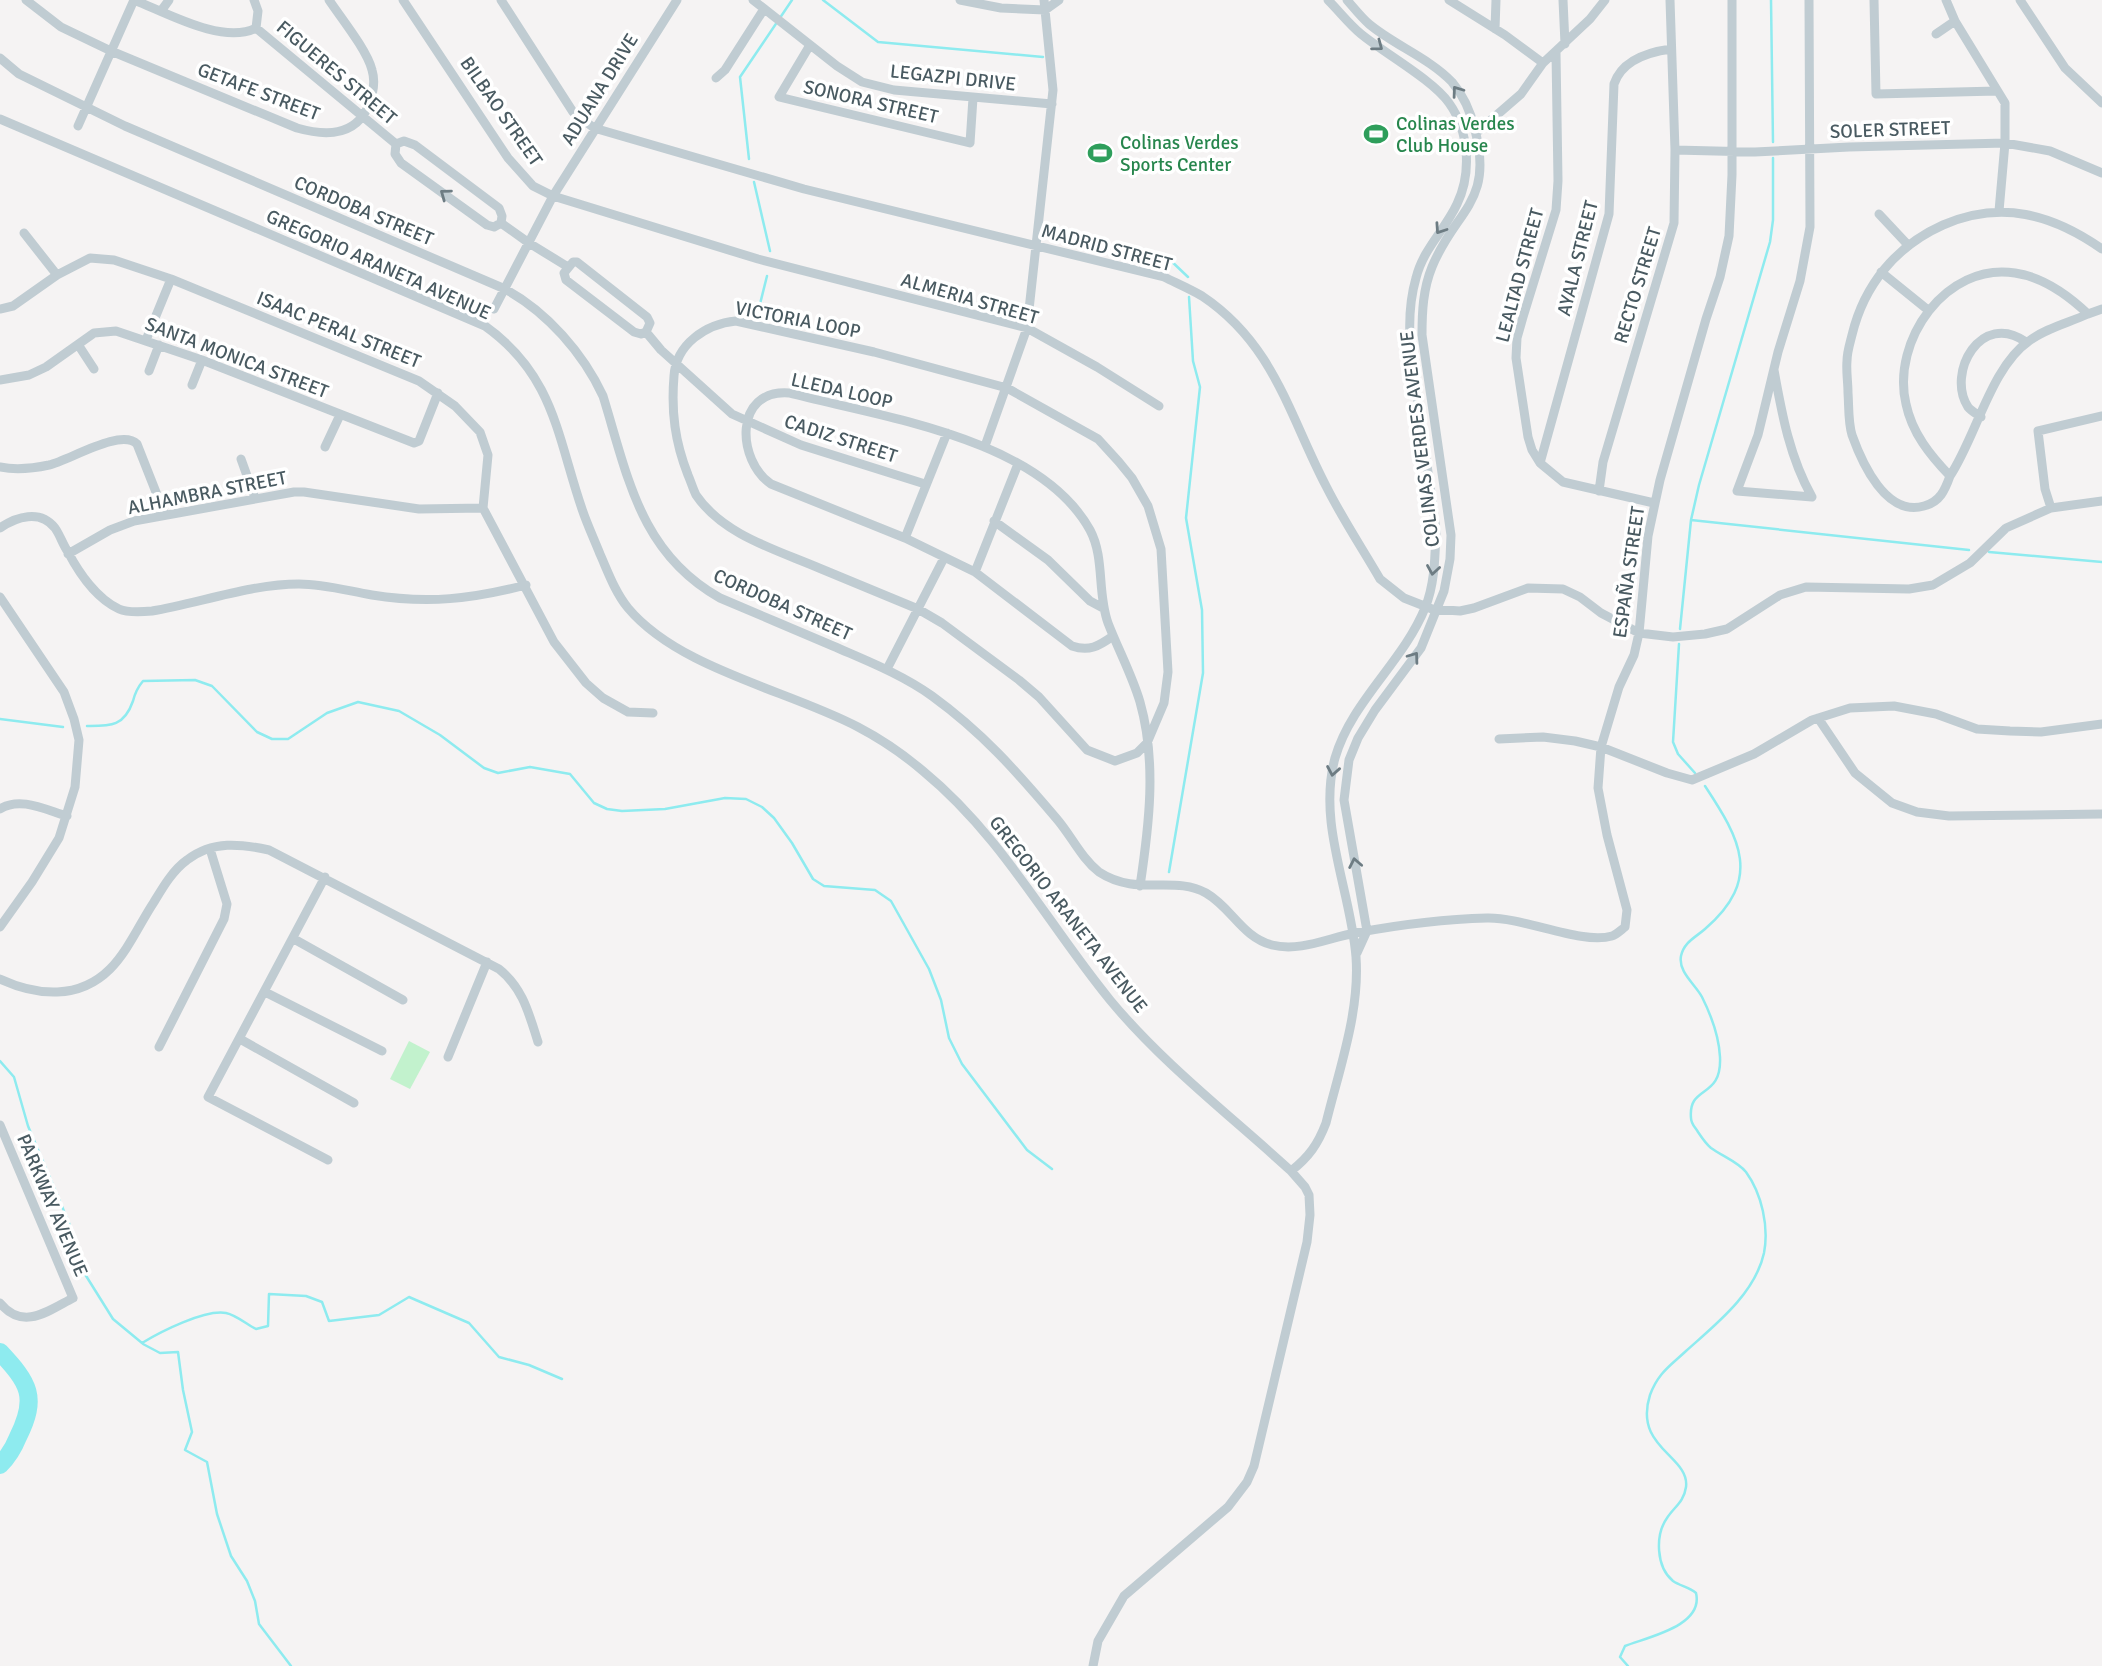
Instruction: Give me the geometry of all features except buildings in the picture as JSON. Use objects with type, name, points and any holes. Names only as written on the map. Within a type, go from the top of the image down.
[{"type":"street","name":"GETAFE STREET","points":[[26,0],[61,27],[111,51],[314,132],[339,133],[364,116]]},
{"type":"street","points":[[78,126],[134,0],[227,34],[240,34],[256,28],[258,11],[254,0]]},
{"type":"street","points":[[161,11],[169,0]]},
{"type":"street","points":[[329,0],[372,69],[373,96],[364,116]]},
{"type":"street","name":"BILBAO STREET","points":[[403,0],[445,59],[508,158],[533,186],[553,196],[758,259]]},
{"type":"street","name":"MADRID STREET","points":[[501,0],[573,112],[594,128],[804,189],[1164,277],[1201,296],[1224,314],[1264,357],[1281,387],[1326,486],[1380,579],[1404,598],[1426,607],[1460,611],[1528,588],[1563,589],[1639,633]]},
{"type":"street","name":"ADUANA DRIVE","points":[[494,309],[553,196],[677,0]]},
{"type":"street","name":"LEGAZPI DRIVE","points":[[752,0],[836,66],[862,82],[894,90],[1052,104]]},
{"type":"street","points":[[960,0],[1001,8],[1045,5],[1059,0]]},
{"type":"street","name":"COLINAS VERDES AVENUE","points":[[1292,1171],[1313,1151],[1326,1123],[1353,1009],[1356,956],[1331,818],[1330,795],[1336,758],[1348,730],[1426,607],[1435,558],[1436,530],[1410,354],[1410,302],[1416,274],[1429,247],[1457,205],[1467,167],[1465,144],[1458,120],[1448,102],[1360,33],[1328,0]]},
{"type":"street","name":"COLINAS VERDES AVENUE","points":[[1347,0],[1368,23],[1452,83],[1471,113],[1481,155],[1475,195],[1433,266],[1426,286],[1422,316],[1422,335],[1451,535],[1446,580],[1438,609],[1421,648],[1376,710],[1358,738],[1349,760],[1343,800],[1367,931],[1356,956]]},
{"type":"street","points":[[1449,0],[1543,63]]},
{"type":"street","points":[[1495,29],[1496,0]]},
{"type":"street","points":[[1563,0],[1565,44]]},
{"type":"street","points":[[1476,133],[1521,94],[1543,63],[1565,44],[1605,0]]},
{"type":"street","name":"RECTO STREET","points":[[1599,491],[1603,462],[1674,223],[1675,150],[1670,0]]},
{"type":"street","name":"ESPAÑA STREET","points":[[1367,931],[1490,918],[1514,920],[1587,938],[1614,936],[1625,927],[1627,909],[1607,835],[1598,788],[1601,747],[1619,687],[1634,655],[1639,633],[1647,536],[1654,503],[1667,448],[1720,277],[1731,212],[1732,0]]},
{"type":"street","points":[[1774,370],[1788,441],[1812,497],[1737,491],[1758,435],[1774,370],[1800,281],[1810,227],[1809,0]]},
{"type":"street","points":[[1874,0],[1876,93],[1997,91]]},
{"type":"street","points":[[1947,0],[1955,21],[2005,103],[2005,143],[1999,211]]},
{"type":"street","points":[[2020,0],[2065,68],[2102,103]]},
{"type":"street","points":[[985,446],[1027,328],[1053,90],[1045,5]]},
{"type":"street","points":[[716,78],[725,70],[764,9]]},
{"type":"street","points":[[1936,34],[1955,21]]},
{"type":"street","name":"FIGUERES STREET","points":[[256,28],[396,144]]},
{"type":"street","name":"SONORA STREET","points":[[810,45],[779,97],[970,143],[973,98]]},
{"type":"street","name":"AYALA STREET","points":[[1540,463],[1609,214],[1614,84],[1621,70],[1631,63],[1652,52],[1671,49]]},
{"type":"street","name":"LEALTAD STREET","points":[[1540,463],[1528,437],[1516,358],[1517,338],[1556,209],[1556,53]]},
{"type":"street","name":"CORDOBA STREET","points":[[0,58],[19,74],[86,108],[524,299],[546,318],[594,378],[603,396],[641,515],[664,551],[685,573],[702,588],[720,598],[887,669],[931,696],[1003,756],[1061,823],[1087,860],[1100,872],[1131,885],[1178,886],[1204,892],[1219,903],[1247,933],[1271,945],[1298,946],[1367,931]]},
{"type":"street","name":"GREGORIO ARANETA AVENUE","points":[[0,119],[485,326],[503,339],[534,377],[548,401],[559,429],[582,510],[614,586],[628,608],[657,636],[687,654],[856,726],[883,741],[925,772],[963,808],[991,840],[1108,998],[1136,1030],[1292,1171],[1305,1187],[1310,1215],[1307,1242],[1248,1482],[1228,1507],[1124,1596],[1098,1641],[1093,1666]]},
{"type":"street","name":"FIGUERES STREET","points":[[396,144],[410,142],[499,208],[501,223]]},
{"type":"street","name":"SOLER STREET","points":[[1675,150],[1810,150],[2005,143],[2050,150],[2102,173]]},
{"type":"street","name":"FIGUERES STREET","points":[[396,144],[395,154],[401,163],[487,225],[494,227],[501,223]]},
{"type":"street","points":[[2102,249],[2083,236],[2053,222],[1999,211],[1955,220],[1920,235],[1908,245],[1881,272],[1869,289],[1857,316],[1846,359],[1851,432],[1870,475],[1885,493],[1903,506],[1920,508],[1933,503],[1945,491],[1997,379],[2010,360],[2026,342],[2102,309]]},
{"type":"street","points":[[1879,214],[1908,245]]},
{"type":"street","name":"FIGUERES STREET","points":[[501,223],[568,267],[577,262],[647,317],[650,323],[646,332]]},
{"type":"street","points":[[24,233],[57,275]]},
{"type":"street","name":"ISAAC PERAL STREET","points":[[0,309],[13,306],[57,275],[90,258],[114,260],[171,279],[419,381],[455,406],[480,432],[488,456],[483,508]]},
{"type":"street","name":"ALMERIA STREET","points":[[758,259],[1027,328],[1097,367],[1158,406]]},
{"type":"street","points":[[568,267],[564,273],[566,280],[634,332],[646,332]]},
{"type":"street","points":[[1881,272],[1928,310]]},
{"type":"street","points":[[1950,476],[1925,447],[1906,406],[1904,390],[1910,345],[1928,310],[1965,280],[1980,275],[2012,272],[2029,275],[2061,291],[2088,314]]},
{"type":"street","points":[[146,340],[171,279]]},
{"type":"street","name":"VICTORIA LOOP","points":[[675,362],[683,349],[701,333],[722,322],[736,321],[860,349],[1007,388],[1098,439],[1132,478],[1151,516],[1161,549],[1168,672],[1164,703],[1147,743]]},
{"type":"street","name":"SANTA MONICA STREET","points":[[0,380],[29,375],[51,365],[94,333],[116,331],[202,360],[414,443],[419,441],[438,393]]},
{"type":"street","name":"CADIZ STREET","points":[[646,332],[661,350],[733,414],[801,445],[925,484]]},
{"type":"street","points":[[1981,416],[1968,408],[1962,385],[1966,363],[1973,350],[1993,332],[2009,332],[2026,342]]},
{"type":"street","points":[[149,371],[159,345]]},
{"type":"street","points":[[79,346],[94,369]]},
{"type":"street","points":[[192,385],[202,360]]},
{"type":"street","points":[[675,362],[672,402],[674,432],[695,494],[713,515],[765,546],[918,609],[942,623],[1039,697],[1087,750],[1115,761],[1138,753],[1147,743]]},
{"type":"street","name":"LLEDA LOOP","points":[[747,420],[751,407],[759,400],[781,393],[947,433],[985,446],[1018,464],[1044,480],[1075,506],[1092,533],[1100,565],[1103,608],[1140,702],[1150,768],[1147,836],[1140,886]]},
{"type":"street","points":[[325,447],[340,415]]},
{"type":"street","points":[[2051,508],[2045,489],[2038,430],[2102,416]]},
{"type":"street","points":[[747,420],[749,450],[765,480],[905,538],[975,572],[1072,646],[1083,650],[1097,647],[1113,636]]},
{"type":"street","points":[[905,538],[947,433]]},
{"type":"street","points":[[0,467],[49,465],[110,442],[133,440],[137,444],[165,515]]},
{"type":"street","points":[[241,459],[255,498]]},
{"type":"street","points":[[1540,463],[1563,482],[1654,503]]},
{"type":"street","points":[[975,572],[1018,464]]},
{"type":"street","name":"ALHAMBRA STREET","points":[[68,554],[110,530],[134,521],[255,498],[304,492],[419,509],[483,508]]},
{"type":"street","points":[[1639,633],[1679,637],[1727,629],[1780,595],[1806,587],[1909,589],[1933,585],[1970,563],[2006,528],[2051,508],[2102,501]]},
{"type":"street","points":[[483,508],[554,642],[586,683],[603,698],[628,712],[653,713]]},
{"type":"street","points":[[0,528],[19,517],[37,518],[50,523],[68,554],[102,597],[120,610],[137,612],[182,606],[285,584],[329,586],[391,598],[442,600],[475,597],[526,585]]},
{"type":"street","points":[[994,520],[1038,552],[1090,601],[1103,608]]},
{"type":"street","points":[[887,669],[944,558]]},
{"type":"street","points":[[0,597],[64,692],[75,719],[79,740],[75,787],[59,838],[0,927]]},
{"type":"street","points":[[1499,739],[1543,737],[1601,747],[1667,773],[1692,779],[1755,754],[1818,718],[1850,708],[1894,706],[1936,714],[1977,729],[2041,732],[2102,724]]},
{"type":"street","points":[[1818,718],[1855,773],[1892,803],[1917,813],[1949,816],[2102,814]]},
{"type":"street","points":[[0,810],[9,804],[18,803],[67,816]]},
{"type":"street","points":[[0,979],[53,994],[95,981],[111,969],[167,880],[188,859],[210,849],[236,844],[270,850],[487,962],[511,979],[518,989],[538,1042]]},
{"type":"street","points":[[159,1047],[225,919],[227,904],[210,849]]},
{"type":"street","points":[[325,877],[208,1097],[328,1160]]},
{"type":"street","points":[[293,939],[403,1000]]},
{"type":"street","points":[[448,1057],[487,962]]},
{"type":"street","points":[[265,992],[382,1051]]},
{"type":"street","points":[[240,1039],[354,1102]]},
{"type":"street","name":"PARKWAY AVENUE","points":[[0,1125],[74,1298],[32,1317],[8,1313],[0,1303]]},
{"type":"green space","points":[[409,1041],[430,1052],[410,1089],[390,1079]]},
{"type":"waterway","points":[[749,159],[740,77],[792,0]]},
{"type":"waterway","points":[[823,0],[878,42],[1043,57]]},
{"type":"waterway","points":[[1771,0],[1773,142]]},
{"type":"waterway","points":[[1680,629],[1691,520],[1699,485],[1770,242],[1773,220],[1773,158]]},
{"type":"waterway","points":[[754,182],[770,251]]},
{"type":"waterway","points":[[1168,258],[1188,277]]},
{"type":"waterway","points":[[758,312],[767,276]]},
{"type":"waterway","points":[[1169,872],[1203,673],[1202,610],[1186,518],[1200,387],[1193,361],[1189,297]]},
{"type":"waterway","points":[[739,310],[753,311],[782,321]]},
{"type":"waterway","points":[[1691,520],[1969,550]]},
{"type":"waterway","points":[[1989,552],[2102,562]]},
{"type":"waterway","points":[[1679,644],[1673,742],[1678,754],[1695,773]]},
{"type":"waterway","points":[[87,726],[109,725],[121,720],[143,681],[195,680],[212,686],[257,732],[272,739],[288,739],[327,713],[358,702],[399,711],[440,735],[484,768],[498,773],[530,767],[570,774],[594,803],[607,809],[665,809],[725,798],[746,799],[762,807],[774,818],[813,879],[824,886],[875,890],[891,901],[929,969],[941,1000],[949,1038],[962,1064],[1027,1150],[1052,1169]]},
{"type":"waterway","points":[[0,719],[63,727]]},
{"type":"waterway","points":[[1628,1666],[1620,1657],[1625,1646],[1660,1634],[1683,1622],[1692,1614],[1696,1604],[1696,1593],[1673,1581],[1667,1575],[1660,1559],[1660,1533],[1686,1487],[1685,1476],[1680,1467],[1655,1439],[1649,1427],[1647,1413],[1650,1395],[1665,1370],[1743,1295],[1759,1268],[1766,1232],[1763,1211],[1746,1172],[1707,1145],[1691,1120],[1691,1107],[1695,1100],[1716,1080],[1720,1057],[1711,1018],[1702,997],[1684,973],[1681,956],[1688,943],[1723,911],[1740,876],[1736,841],[1705,786]]},
{"type":"waterway","points":[[0,1061],[14,1077],[28,1126],[69,1223],[83,1271],[113,1319],[142,1343],[183,1322],[207,1314],[230,1314],[256,1329],[268,1326],[269,1294],[306,1296],[322,1302],[329,1321],[379,1315],[409,1297],[469,1323],[499,1357],[529,1365],[562,1379]]},
{"type":"waterway","points":[[143,1344],[160,1353],[178,1352],[192,1432],[185,1450],[207,1462],[217,1514],[231,1556],[247,1581],[255,1601],[259,1624],[291,1666]]},
{"type":"waterway","points":[[0,1352],[24,1382],[29,1401],[28,1411],[16,1441],[0,1465]]},
{"type":"place","name":"Colinas Verdes Club House","points":[[1376,134]]},
{"type":"place","name":"Colinas Verdes Sports Center","points":[[1100,153]]}]
